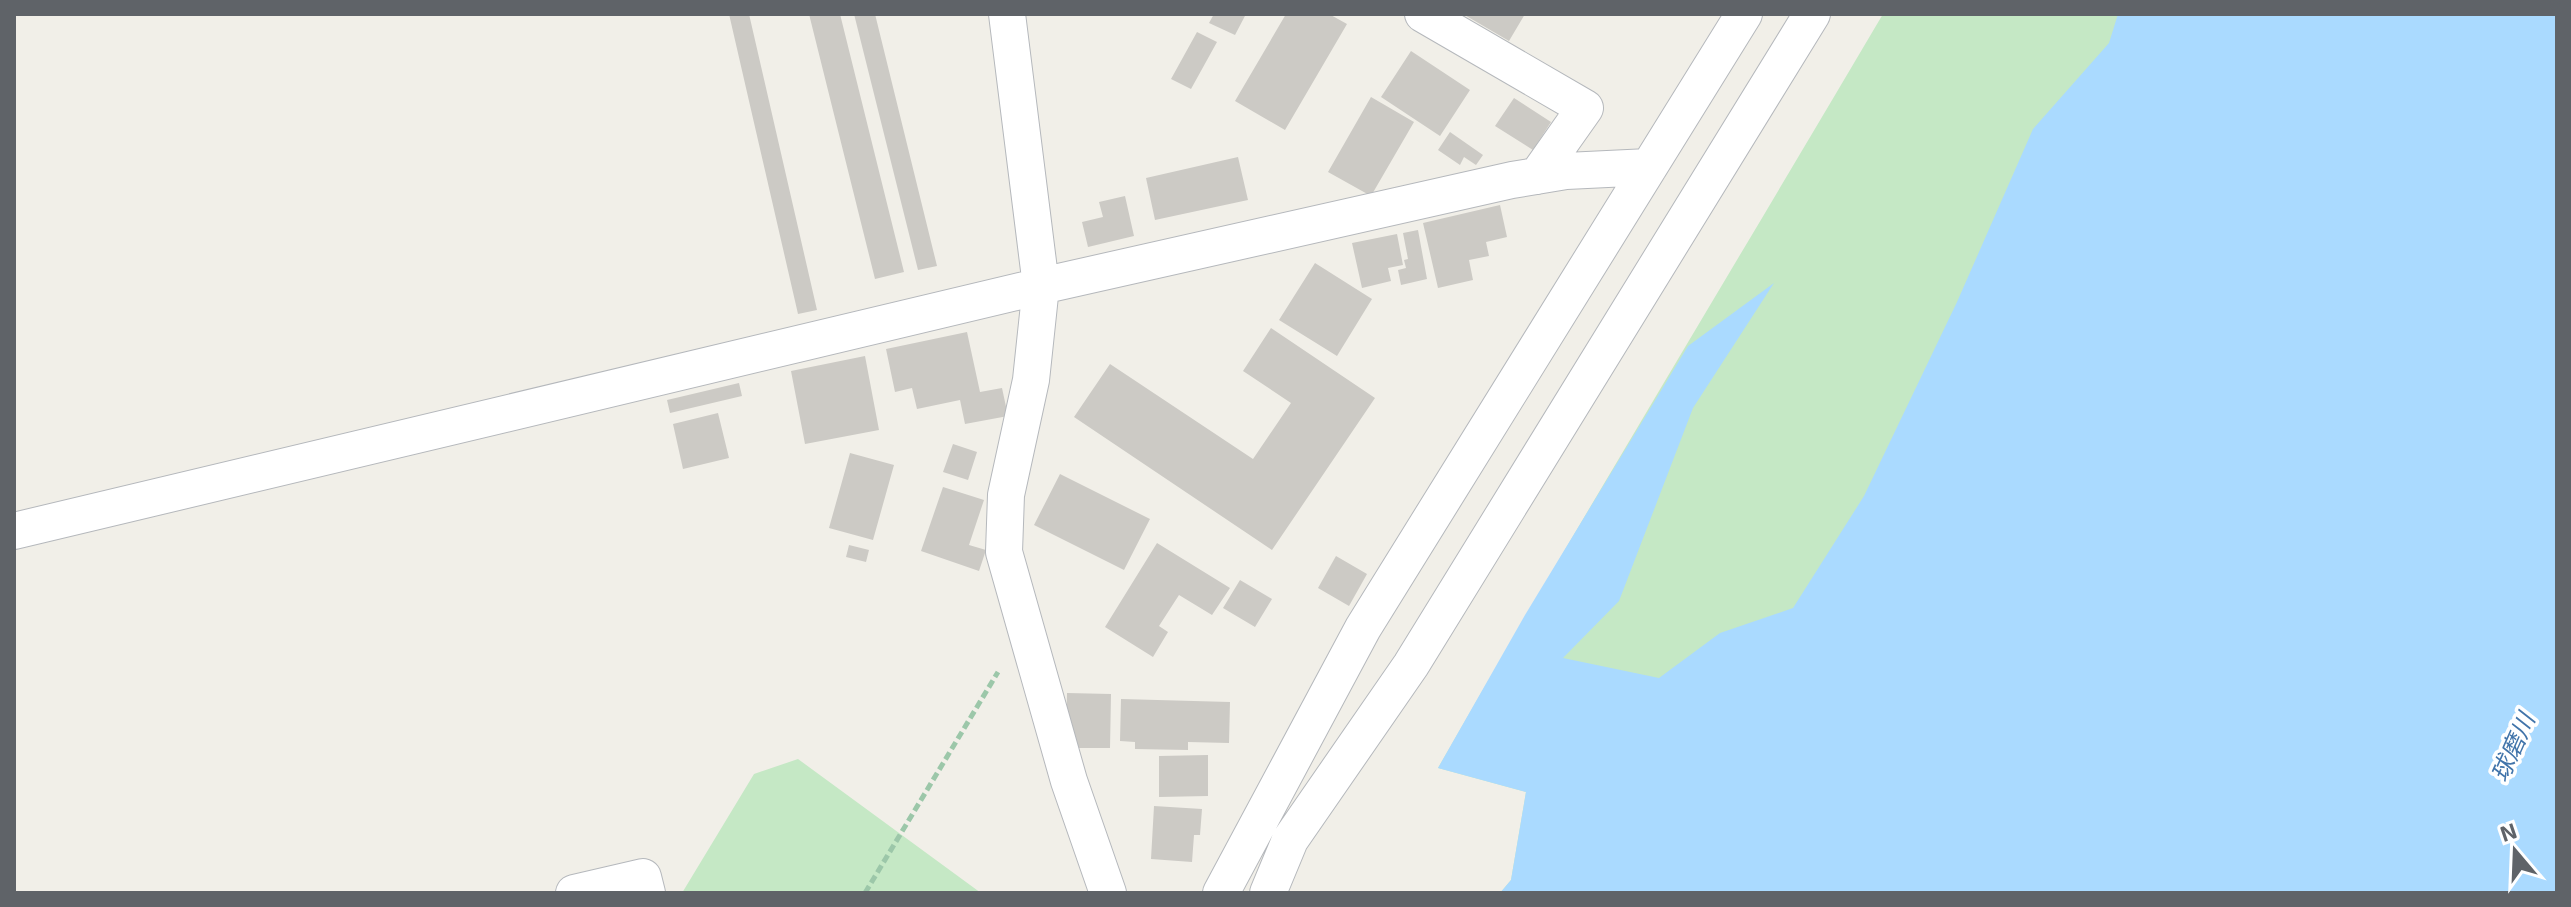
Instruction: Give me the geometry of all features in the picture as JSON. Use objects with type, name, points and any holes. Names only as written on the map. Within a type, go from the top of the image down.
[{"type":"street","points":[[1007,14],[1041,286],[1031,380],[1006,495],[1004,552],[1069,781],[1108,893]]},
{"type":"street","points":[[1423,14],[1585,108],[1537,176]]},
{"type":"street","points":[[1221,893],[1363,628],[1744,14]]},
{"type":"street","points":[[1268,893],[1290,840],[1411,665],[1812,14]]},
{"type":"street","points":[[14,531],[1041,286],[1537,176],[1606,167],[1649,167]]},
{"type":"street","points":[[574,893],[643,877],[647,893]]},
{"type":"path","points":[[865,893],[1014,645],[1027,638]]},
{"type":"green space","points":[[1883,14],[2329,14],[1925,752],[1500,893],[1511,880],[1526,792],[1438,768]]},
{"type":"green space","points":[[798,759],[981,893],[682,893],[754,774]]},
{"type":"water","name":"球磨川","points":[[2118,14],[2557,14],[2557,893],[1500,893],[1511,880],[1526,792],[1438,768],[1525,615],[1688,346],[1774,283],[1693,408],[1619,601],[1563,658],[1659,678],[1720,633],[1793,608],[1864,496],[1957,302],[2033,129],[2109,43]]},
{"type":"building","points":[[729,14],[749,14],[817,310],[798,314]]},
{"type":"building","points":[[809,14],[840,14],[904,272],[875,279]]},
{"type":"building","points":[[854,14],[875,14],[937,266],[918,270]]},
{"type":"building","points":[[1214,14],[1246,14],[1235,35],[1209,23]]},
{"type":"building","points":[[1286,14],[1329,14],[1347,24],[1285,130],[1235,101]]},
{"type":"building","points":[[1463,14],[1525,14],[1509,41]]},
{"type":"building","points":[[1197,32],[1217,42],[1191,89],[1171,79]]},
{"type":"building","points":[[1411,51],[1470,90],[1440,136],[1381,97]]},
{"type":"building","points":[[1371,97],[1414,122],[1371,196],[1328,172]]},
{"type":"building","points":[[1514,98],[1551,122],[1533,150],[1495,126]]},
{"type":"building","points":[[1450,132],[1483,155],[1476,165],[1464,157],[1460,165],[1438,150]]},
{"type":"building","points":[[1238,157],[1248,200],[1155,220],[1146,178]]},
{"type":"building","points":[[1125,196],[1134,236],[1088,247],[1082,222],[1103,217],[1099,202]]},
{"type":"building","points":[[1500,205],[1507,237],[1486,242],[1489,256],[1469,260],[1473,280],[1438,288],[1423,223]]},
{"type":"building","points":[[1418,230],[1427,279],[1401,285],[1398,270],[1406,268],[1404,260],[1408,259],[1403,233]]},
{"type":"building","points":[[1397,234],[1403,265],[1388,268],[1391,281],[1362,288],[1352,243]]},
{"type":"building","points":[[1315,263],[1372,299],[1337,356],[1279,320]]},
{"type":"building","points":[[1271,328],[1375,398],[1272,550],[1074,417],[1110,364],[1253,459],[1291,403],[1243,371]]},
{"type":"building","points":[[967,332],[980,392],[1002,388],[1008,416],[965,424],[960,400],[917,409],[912,388],[895,392],[886,349]]},
{"type":"building","points":[[865,356],[879,430],[805,444],[791,371]]},
{"type":"building","points":[[739,383],[742,396],[670,413],[667,400]]},
{"type":"building","points":[[718,413],[729,458],[683,469],[673,424]]},
{"type":"building","points":[[953,444],[977,452],[968,480],[943,472]]},
{"type":"building","points":[[850,453],[894,465],[873,540],[829,528]]},
{"type":"building","points":[[1060,474],[1150,519],[1124,570],[1034,525]]},
{"type":"building","points":[[943,487],[984,500],[969,545],[986,550],[979,571],[921,551]]},
{"type":"building","points":[[1157,543],[1230,588],[1212,615],[1179,595],[1159,626],[1168,632],[1153,657],[1105,627]]},
{"type":"building","points":[[849,545],[869,550],[866,562],[846,557]]},
{"type":"building","points":[[1336,556],[1367,574],[1349,606],[1318,588]]},
{"type":"building","points":[[1240,580],[1272,599],[1255,627],[1223,608]]},
{"type":"building","points":[[1067,693],[1111,694],[1110,748],[1066,748]]},
{"type":"building","points":[[1121,699],[1230,702],[1229,743],[1188,742],[1188,750],[1135,749],[1135,742],[1120,741]]},
{"type":"building","points":[[1208,755],[1208,796],[1159,797],[1159,756]]},
{"type":"building","points":[[1154,806],[1202,809],[1200,835],[1194,835],[1192,862],[1151,859]]}]
